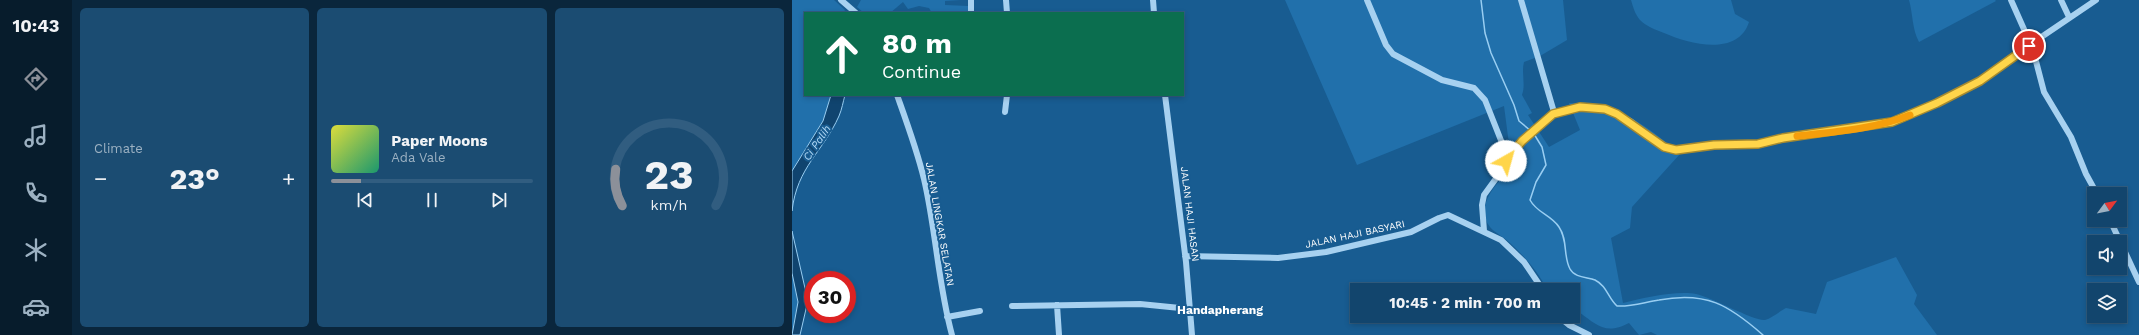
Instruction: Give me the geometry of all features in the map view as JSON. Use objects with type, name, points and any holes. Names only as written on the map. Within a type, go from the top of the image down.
[{"type":"street","points":[[841,0],[855,12]]},
{"type":"street","points":[[971,0],[971,12]]},
{"type":"street","points":[[1006,0],[1007,12]]},
{"type":"street","points":[[1153,0],[1154,12]]},
{"type":"street","points":[[1367,0],[1386,45],[1393,54],[1437,78],[1471,88],[1481,94],[1504,148],[1507,159]]},
{"type":"street","points":[[1521,0],[1544,84],[1550,97],[1553,114]]},
{"type":"street","points":[[2010,0],[2032,45],[2044,92],[2071,137],[2086,174],[2093,187]]},
{"type":"street","points":[[2061,0],[2069,17]]},
{"type":"street","points":[[1484,231],[1482,206],[1484,195],[1500,173],[1507,159],[1532,132],[1553,114],[1580,107],[1605,109],[1630,121],[1664,147],[1676,150],[1714,145],[1748,145],[1783,138],[1879,124],[1896,120],[1937,103],[1974,84],[2093,1]]},
{"type":"street","name":"JALAN LINGKAR SELATAN","points":[[897,96],[916,149],[924,180],[947,317],[952,335]]},
{"type":"street","points":[[1005,112],[1008,96]]},
{"type":"street","name":"JALAN HAJI HASAN","points":[[1165,96],[1185,256],[1192,335]]},
{"type":"street","name":"JALAN HAJI BASYARI","points":[[1185,256],[1278,258],[1326,252],[1412,232],[1448,215],[1499,238],[1510,247],[1533,273],[1538,283]]},
{"type":"street","points":[[2113,227],[2139,282]]},
{"type":"street","points":[[1012,306],[1147,304],[1190,308]]},
{"type":"street","points":[[1057,305],[1059,335]]},
{"type":"street","points":[[947,317],[980,311]]},
{"type":"street","points":[[1567,323],[1589,335]]},
{"type":"shaded area","points":[[792,0],[834,0],[845,10],[844,12],[804,12],[804,96],[831,96],[826,115],[821,125],[792,171]]},
{"type":"shaded area","points":[[861,0],[961,0],[945,1],[945,5],[968,6],[968,11],[931,12],[929,8],[919,6],[908,9],[903,2],[891,12],[863,12],[857,7]]},
{"type":"shaded area","points":[[1285,0],[1563,0],[1567,40],[1540,56],[1524,62],[1523,66],[1524,87],[1522,95],[1532,113],[1528,115],[1549,147],[1580,130],[1569,103],[1588,104],[1602,106],[1626,115],[1654,133],[1680,154],[1632,207],[1630,228],[1611,238],[1623,303],[1660,295],[1688,293],[1703,296],[1760,320],[1768,319],[1786,308],[1816,314],[1827,282],[1896,257],[1917,295],[1914,304],[1937,335],[1657,335],[1651,332],[1639,335],[1629,323],[1621,327],[1614,328],[1597,325],[1580,313],[1580,283],[1543,283],[1531,264],[1509,242],[1490,227],[1486,219],[1484,211],[1490,194],[1512,167],[1504,106],[1357,165]]},
{"type":"shaded area","points":[[1631,0],[1731,0],[1735,14],[1749,22],[1743,33],[1735,40],[1724,44],[1699,44],[1674,37],[1645,24],[1637,15]]},
{"type":"shaded area","points":[[1909,0],[1996,1],[1919,42],[1915,32]]},
{"type":"shaded area","points":[[792,273],[798,302],[792,332]]},
{"type":"water","name":"Ci Palih","points":[[831,96],[845,96],[841,111],[833,129],[811,160],[799,183],[792,211],[792,171],[823,121]]},
{"type":"water","points":[[792,231],[804,284],[804,318],[800,335],[792,335],[798,302],[792,273]]},
{"type":"waterway","points":[[1481,0],[1485,33],[1491,53],[1514,105],[1519,121],[1531,131]]},
{"type":"waterway","points":[[1534,134],[1542,147],[1546,165],[1536,182],[1530,200],[1536,208],[1556,223],[1562,232],[1568,264],[1572,272],[1578,276],[1595,280],[1602,285],[1617,306],[1676,298],[1690,297],[1704,299],[1728,308],[1763,335]]},
{"type":"slow traffic","points":[[1797,136],[1877,125],[1892,122],[1910,115]]},
{"type":"district","name":"Handapherang","points":[[1220,310]]},
{"type":"route","points":[[1506,161],[1522,141],[1552,117],[1553,114],[1555,115],[1572,108],[1580,107],[1590,106],[1605,109],[1617,114],[1630,121],[1664,147],[1676,150],[1714,145],[1758,144],[1783,138],[1892,122],[1937,103],[1980,81],[2029,46]]}]
